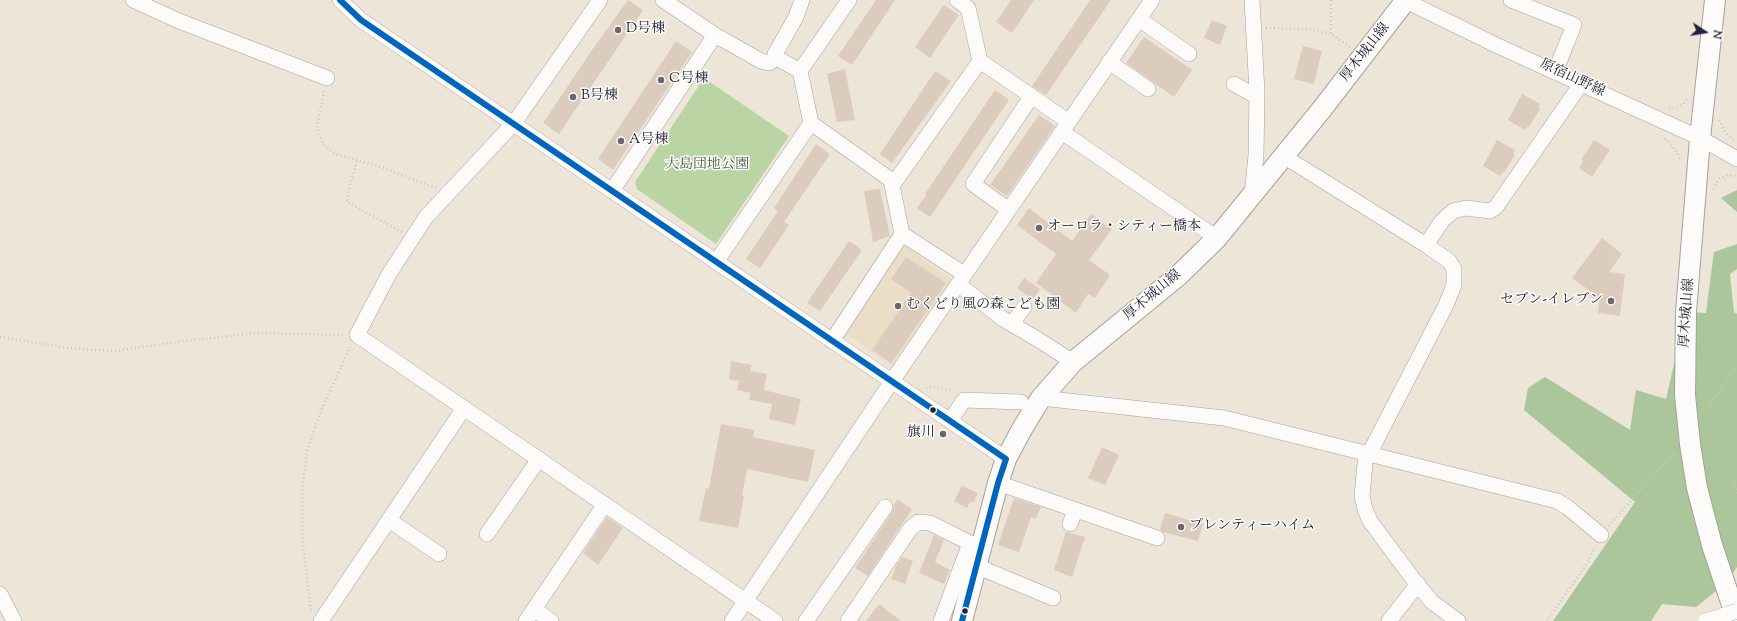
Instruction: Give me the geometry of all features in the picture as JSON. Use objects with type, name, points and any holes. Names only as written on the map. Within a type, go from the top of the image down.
[{"type":"main road","name":"厚木城山線","points":[[962,621],[976,552],[1006,459],[1041,398],[1073,362],[1178,276],[1217,238],[1284,157],[1406,0]]},
{"type":"main road","name":"厚木城山線","points":[[1714,0],[1700,138],[1686,312],[1684,371],[1687,420],[1697,488],[1712,545],[1737,620]]},
{"type":"street","points":[[133,0],[180,21],[327,78]]},
{"type":"street","points":[[340,0],[362,20],[1006,459]]},
{"type":"street","points":[[600,0],[514,123],[426,217],[389,274],[357,335],[775,621]]},
{"type":"street","points":[[663,0],[715,35],[761,61],[769,63],[777,58]]},
{"type":"street","points":[[800,71],[777,58],[775,54],[796,17],[802,0]]},
{"type":"street","points":[[849,0],[800,71],[810,123],[891,180],[902,234],[961,279],[1003,319],[1073,362]]},
{"type":"street","points":[[732,621],[892,381],[1152,0]]},
{"type":"street","points":[[1252,0],[1257,97],[1256,155],[1252,197]]},
{"type":"street","name":"原宿山野線","points":[[1406,0],[1555,72],[1700,138],[1737,159]]},
{"type":"street","points":[[1511,0],[1574,25],[1555,72]]},
{"type":"street","points":[[966,3],[980,61],[1031,97],[1065,127],[1217,238]]},
{"type":"street","points":[[1139,20],[1189,54]]},
{"type":"street","points":[[612,191],[715,35]]},
{"type":"street","points":[[892,186],[980,61]]},
{"type":"street","points":[[1109,62],[1148,89]]},
{"type":"street","points":[[1234,84],[1257,97]]},
{"type":"street","points":[[1426,245],[1442,221],[1454,211],[1466,208],[1490,211],[1496,207],[1581,84]]},
{"type":"street","points":[[1010,210],[973,184],[1031,97]]},
{"type":"street","points":[[716,262],[810,123]]},
{"type":"street","points":[[1284,157],[1426,245],[1452,264],[1455,277],[1454,285],[1446,305],[1368,453],[1362,496],[1370,521],[1412,579],[1418,584],[1432,602],[1458,621]]},
{"type":"street","points":[[832,341],[902,234]]},
{"type":"street","points":[[1012,324],[1024,307]]},
{"type":"street","points":[[1041,398],[1224,418],[1368,453],[1557,501],[1567,507],[1601,535]]},
{"type":"street","points":[[950,420],[964,400],[1021,402]]},
{"type":"street","points":[[316,618],[388,520],[464,408]]},
{"type":"street","points":[[487,534],[539,459]]},
{"type":"street","points":[[998,483],[1073,517],[1157,538]]},
{"type":"street","points":[[551,621],[530,615],[605,504]]},
{"type":"street","points":[[806,621],[885,507]]},
{"type":"street","points":[[388,520],[439,554]]},
{"type":"street","points":[[848,621],[910,529],[918,522],[926,523],[1053,598]]},
{"type":"street","points":[[941,621],[976,552]]},
{"type":"street","points":[[1389,621],[1418,584]]},
{"type":"street","points":[[0,594],[14,621]]},
{"type":"street","points":[[1706,621],[1737,611]]},
{"type":"path","points":[[1330,0],[1331,34]]},
{"type":"path","points":[[1254,28],[1310,29],[1331,34],[1363,56]]},
{"type":"path","points":[[327,78],[317,121],[317,128],[319,135],[331,151],[338,155],[381,167],[450,193]]},
{"type":"path","points":[[1664,107],[1669,109],[1676,108],[1684,103],[1690,92]]},
{"type":"path","points":[[1662,136],[1672,145],[1681,157],[1682,163]]},
{"type":"path","points":[[357,161],[348,192],[347,202],[412,238]]},
{"type":"path","points":[[1712,192],[1719,179],[1728,175],[1737,176]]},
{"type":"path","points":[[0,337],[69,348],[115,351],[183,341],[258,333],[357,335],[345,355],[307,451],[302,491],[302,536],[316,618]]},
{"type":"path","points":[[1687,420],[1703,413],[1737,367]]},
{"type":"path","points":[[1676,446],[1679,459]]},
{"type":"path","points":[[1734,481],[1737,493]]},
{"type":"shaded area","name":"むくどり風の森こども園","points":[[903,245],[952,279],[892,366],[845,333]]},
{"type":"green space","name":"大島団地公園","points":[[704,78],[789,136],[716,244],[637,189],[635,182]]},
{"type":"green space","points":[[1737,190],[1737,212],[1721,198]]},
{"type":"green space","points":[[1737,244],[1737,269],[1730,274],[1734,312],[1737,314],[1737,567],[1726,583],[1696,607],[1662,604],[1651,621],[1553,621],[1635,502],[1524,410],[1528,388],[1545,377],[1630,430],[1636,390],[1666,399],[1686,312],[1706,313],[1714,252]]},
{"type":"building","points":[[628,0],[643,10],[559,134],[543,123]]},
{"type":"building","points":[[876,0],[895,0],[852,65],[838,56]]},
{"type":"building","points":[[1011,0],[1034,0],[1012,33],[996,22]]},
{"type":"building","points":[[1090,0],[1111,0],[1046,95],[1032,86]]},
{"type":"building","points":[[944,5],[959,15],[930,58],[915,47]]},
{"type":"building","points":[[1212,20],[1227,26],[1220,45],[1204,38]]},
{"type":"building","points":[[1144,37],[1192,70],[1174,97],[1126,63]]},
{"type":"building","points":[[676,41],[692,52],[613,170],[598,159]]},
{"type":"building","points":[[1303,46],[1322,51],[1314,84],[1294,79]]},
{"type":"building","points":[[845,69],[855,120],[837,122],[827,74]]},
{"type":"building","points":[[935,71],[951,81],[892,163],[880,154]]},
{"type":"building","points":[[995,90],[1009,100],[930,217],[917,208]]},
{"type":"building","points":[[1522,94],[1540,104],[1538,108],[1540,109],[1529,127],[1528,126],[1525,130],[1508,120]]},
{"type":"building","points":[[1039,115],[1055,126],[1007,196],[990,185]]},
{"type":"building","points":[[1497,140],[1515,150],[1513,153],[1515,155],[1504,173],[1503,172],[1500,176],[1483,166]]},
{"type":"building","points":[[1594,140],[1610,150],[1592,177],[1579,168],[1583,161],[1581,160]]},
{"type":"building","points":[[816,144],[830,154],[784,222],[789,225],[760,268],[746,259],[778,211],[774,208]]},
{"type":"building","points":[[880,189],[890,236],[873,242],[864,191]]},
{"type":"building","points":[[1029,208],[1072,241],[1091,214],[1112,229],[1089,260],[1110,275],[1095,298],[1088,294],[1076,313],[1036,283],[1056,254],[1017,225]]},
{"type":"building","points":[[1602,238],[1622,254],[1609,272],[1625,274],[1620,316],[1598,313],[1599,303],[1585,292],[1586,288],[1572,278]]},
{"type":"building","points":[[849,241],[862,250],[820,311],[807,303]]},
{"type":"building","points":[[906,257],[946,283],[891,363],[872,350],[911,293],[891,279]]},
{"type":"building","points":[[1024,278],[1040,289],[1033,300],[1017,288]]},
{"type":"building","points":[[731,361],[752,365],[750,371],[767,374],[764,390],[801,399],[795,425],[769,419],[772,404],[749,400],[751,393],[737,390],[739,381],[729,379]]},
{"type":"building","points":[[721,424],[754,430],[753,437],[815,450],[808,482],[747,469],[738,528],[699,521],[706,488],[709,489]]},
{"type":"building","points":[[1102,447],[1119,455],[1105,485],[1088,478]]},
{"type":"building","points":[[962,486],[978,493],[974,502],[970,502],[967,508],[954,501]]},
{"type":"building","points":[[1014,498],[1041,507],[1036,519],[1031,517],[1019,552],[998,545]]},
{"type":"building","points":[[897,499],[912,509],[868,576],[855,568],[892,512]]},
{"type":"building","name":"プレンティーハイム","points":[[1165,513],[1203,524],[1198,541],[1163,532],[1160,529]]},
{"type":"building","points":[[607,517],[623,528],[598,565],[583,553]]},
{"type":"building","points":[[1066,532],[1085,537],[1072,577],[1054,570]]},
{"type":"building","points":[[934,535],[944,540],[935,562],[950,570],[944,584],[919,573]]},
{"type":"building","points":[[902,557],[913,561],[905,584],[891,579],[896,566]]},
{"type":"building","points":[[879,604],[901,621],[866,621]]},
{"type":"transit line","points":[[340,0],[361,20],[1006,459],[998,483],[962,621]]},
{"type":"place","name":"D号棟","points":[[618,30]]},
{"type":"place","name":"C号棟","points":[[661,80]]},
{"type":"place","name":"B号棟","points":[[573,97]]},
{"type":"place","name":"A号棟","points":[[621,141]]},
{"type":"place","name":"オーロラ・シティー橋本","points":[[1039,228]]},
{"type":"place","name":"セブン-イレブン","points":[[1611,301]]},
{"type":"place","name":"むくどり風の森こども園","points":[[898,306]]},
{"type":"place","name":"旗川","points":[[943,434]]},
{"type":"place","name":"プレンティーハイム","points":[[1181,527]]}]
